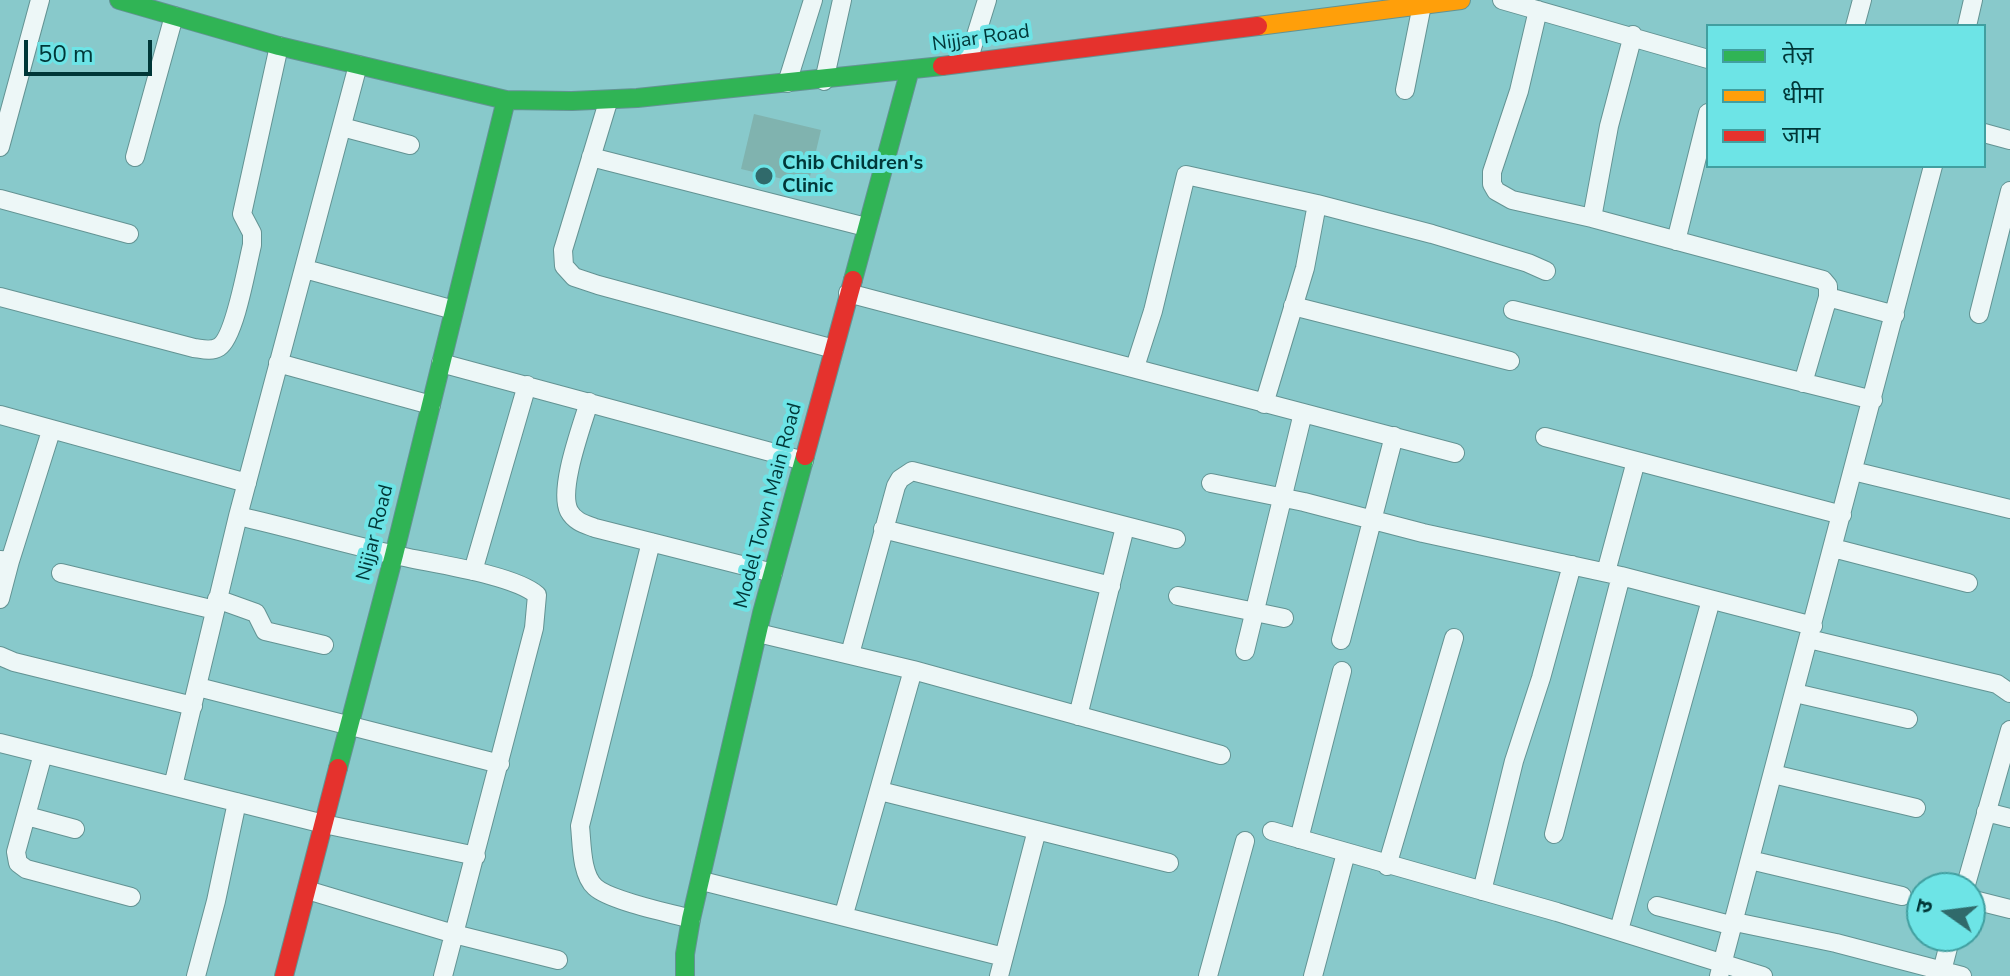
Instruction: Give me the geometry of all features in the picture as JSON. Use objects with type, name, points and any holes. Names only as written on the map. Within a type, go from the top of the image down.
[{"type":"street","points":[[0,147],[40,0]]},
{"type":"street","name":"Nijjar Road","points":[[119,0],[279,46],[506,100],[608,102],[909,73],[968,61],[1461,0]]},
{"type":"street","points":[[787,83],[813,0]]},
{"type":"street","points":[[824,81],[842,0]]},
{"type":"street","points":[[968,61],[987,0]]},
{"type":"street","points":[[1502,0],[1706,58]]},
{"type":"street","points":[[1856,24],[1862,0]]},
{"type":"street","points":[[1967,24],[1973,0]]},
{"type":"street","points":[[1405,90],[1422,4]]},
{"type":"street","points":[[1538,10],[1519,91],[1492,172],[1492,184],[1503,197],[1512,200],[1592,218],[1823,280],[1828,286],[1828,297],[1803,383]]},
{"type":"street","points":[[135,157],[174,16]]},
{"type":"street","points":[[1592,218],[1609,126],[1633,35]]},
{"type":"street","points":[[0,297],[194,348],[210,350],[221,346],[229,333],[252,245],[252,233],[242,214],[279,46]]},
{"type":"street","points":[[173,786],[238,516],[358,65]]},
{"type":"street","name":"Model Town Main Road","points":[[685,976],[691,919],[758,633],[909,73]]},
{"type":"street","name":"Nijjar Road","points":[[284,976],[394,555],[506,100]]},
{"type":"street","points":[[608,102],[563,250],[564,266],[574,277],[834,349]]},
{"type":"street","points":[[1676,241],[1706,121]]},
{"type":"street","points":[[342,127],[410,145]]},
{"type":"street","points":[[1986,134],[2010,140]]},
{"type":"street","points":[[591,157],[866,227]]},
{"type":"street","points":[[1721,970],[1932,168]]},
{"type":"street","points":[[1135,367],[1153,311],[1186,175],[1317,204],[1480,248],[1546,271]]},
{"type":"street","points":[[1979,314],[2010,191]]},
{"type":"street","points":[[0,199],[129,234]]},
{"type":"street","points":[[1264,404],[1305,268],[1317,204]]},
{"type":"street","points":[[305,269],[454,310]]},
{"type":"street","points":[[848,293],[1455,453]]},
{"type":"street","points":[[1828,297],[1895,315]]},
{"type":"street","points":[[1293,306],[1510,361]]},
{"type":"street","points":[[1513,310],[1873,400]]},
{"type":"street","points":[[278,363],[431,405]]},
{"type":"street","points":[[441,363],[804,461]]},
{"type":"street","points":[[473,571],[527,385]]},
{"type":"street","points":[[589,402],[567,484],[568,509],[577,521],[773,573]]},
{"type":"street","points":[[1245,651],[1303,413]]},
{"type":"street","points":[[0,415],[247,483]]},
{"type":"street","points":[[0,599],[5,560],[51,431]]},
{"type":"street","points":[[1341,640],[1394,436]]},
{"type":"street","points":[[1545,437],[1842,515]]},
{"type":"street","points":[[1554,834],[1614,574],[1636,461]]},
{"type":"street","points":[[850,654],[896,486],[912,471],[1176,539]]},
{"type":"street","points":[[1853,471],[2010,509]]},
{"type":"street","points":[[1211,483],[1614,574],[1997,684],[2010,693]]},
{"type":"street","points":[[238,516],[394,555],[473,571],[528,587],[537,595],[534,628],[443,976]]},
{"type":"street","points":[[1078,716],[1125,527]]},
{"type":"street","points":[[883,529],[1111,586]]},
{"type":"street","points":[[651,542],[580,826],[584,863],[593,886],[608,895],[691,919]]},
{"type":"street","points":[[1833,548],[1968,583]]},
{"type":"street","points":[[1482,891],[1514,761],[1545,665],[1572,565]]},
{"type":"street","points":[[61,573],[256,613],[265,631],[324,645]]},
{"type":"street","points":[[1178,596],[1284,618]]},
{"type":"street","points":[[1619,930],[1711,600]]},
{"type":"street","points":[[758,633],[913,670],[1221,755]]},
{"type":"street","points":[[1387,866],[1454,638]]},
{"type":"street","points":[[0,656],[193,706]]},
{"type":"street","points":[[844,914],[913,670]]},
{"type":"street","points":[[1299,839],[1342,671]]},
{"type":"street","points":[[198,687],[500,764]]},
{"type":"street","points":[[1795,693],[1908,719]]},
{"type":"street","points":[[1969,872],[2010,730]]},
{"type":"street","points":[[0,744],[324,824],[476,856]]},
{"type":"street","points":[[43,754],[16,852],[18,863],[26,869],[131,897]]},
{"type":"street","points":[[1773,774],[1916,808]]},
{"type":"street","points":[[880,791],[1169,863]]},
{"type":"street","points":[[196,976],[237,802]]},
{"type":"street","points":[[1986,812],[2010,818]]},
{"type":"street","points":[[27,816],[75,829]]},
{"type":"street","points":[[999,976],[1037,830]]},
{"type":"street","points":[[1272,831],[1619,930],[1721,970],[1763,976]]},
{"type":"street","points":[[1208,976],[1245,841]]},
{"type":"street","points":[[1313,976],[1346,853]]},
{"type":"street","points":[[1750,860],[1902,896]]},
{"type":"street","points":[[702,881],[844,914],[1004,957]]},
{"type":"street","points":[[307,890],[454,934],[558,960]]},
{"type":"street","points":[[1986,903],[2010,909]]},
{"type":"street","points":[[1657,906],[1836,943],[1962,976]]},
{"type":"street","points":[[1942,971],[1947,952]]},
{"type":"building","points":[[754,114],[821,130],[808,185],[741,169]]},
{"type":"traffic: fast","points":[[119,0],[279,46],[506,100],[637,98],[942,66]]},
{"type":"traffic: fast","points":[[853,280],[909,73]]},
{"type":"traffic: fast","points":[[338,768],[506,100]]},
{"type":"traffic: fast","points":[[685,976],[691,919],[762,613],[805,456]]},
{"type":"traffic: slow","points":[[1258,26],[1461,0]]},
{"type":"traffic: jam","points":[[942,66],[1258,26]]},
{"type":"traffic: jam","points":[[805,456],[853,280]]},
{"type":"traffic: jam","points":[[284,976],[338,768]]},
{"type":"place","name":"Chib Children's Clinic","points":[[764,176]]}]
